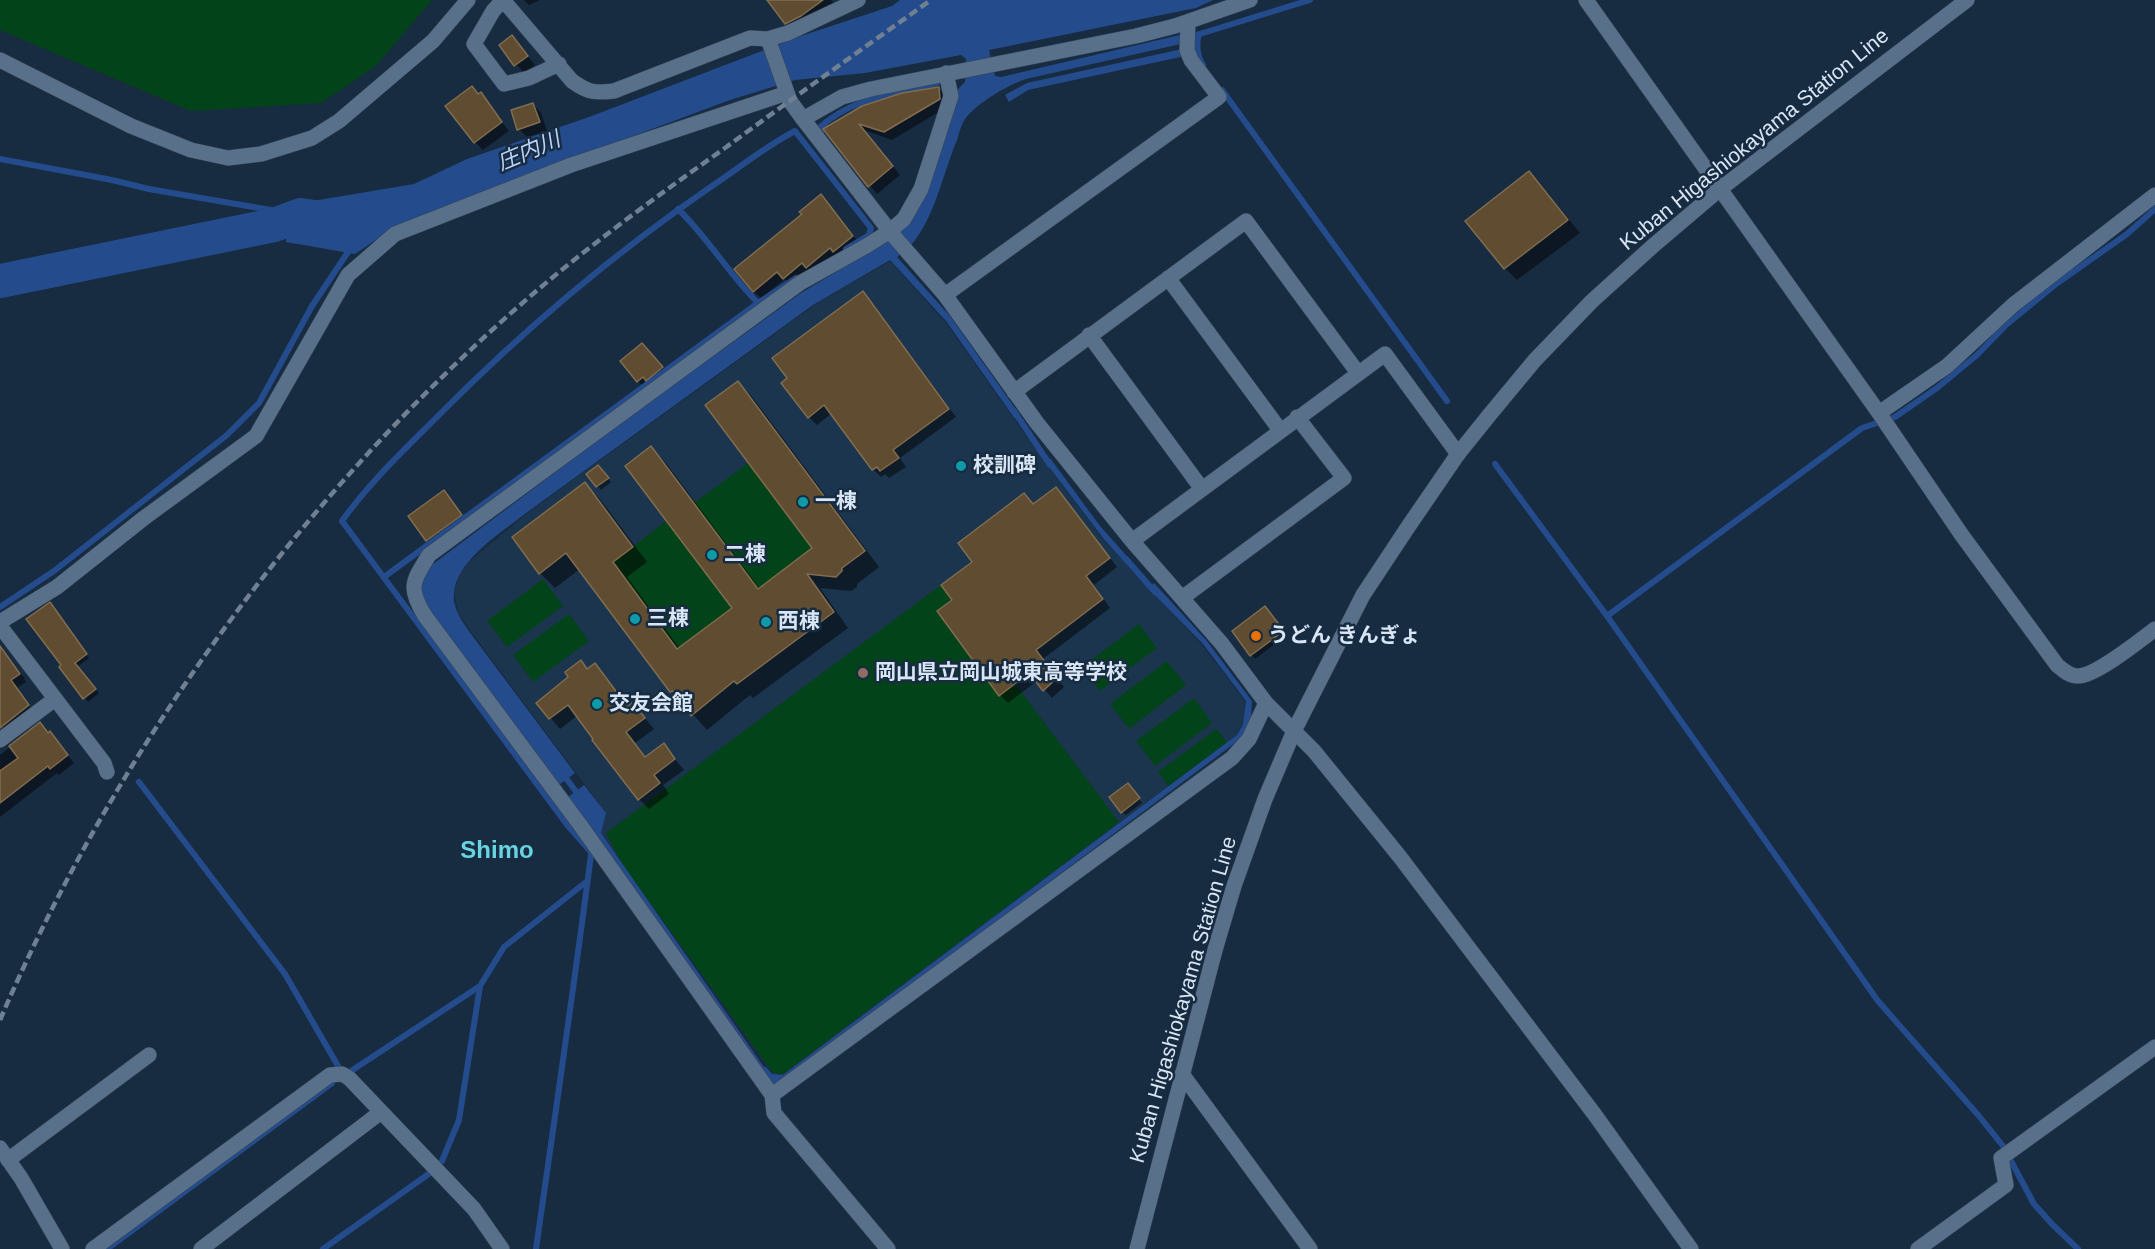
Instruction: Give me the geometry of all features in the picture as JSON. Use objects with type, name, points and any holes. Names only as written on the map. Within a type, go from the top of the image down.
[{"type":"street","points":[[0,60],[132,126],[192,150],[228,158],[261,154],[312,138],[339,121],[433,41],[468,0]]},
{"type":"street","points":[[559,64],[529,78],[504,84],[474,45],[493,11],[503,0],[559,64],[572,81],[594,93],[614,92],[750,38],[770,43],[858,0]]},
{"type":"street","points":[[802,119],[842,97],[871,88],[947,79],[963,70],[992,64],[1136,36],[1188,31],[1250,0]]},
{"type":"street","points":[[1586,0],[1883,419],[2007,599],[2057,665],[2066,673],[2077,676],[2089,673],[2103,666],[2155,629]]},
{"type":"street","name":"Kuban Higashiokayama Station Line","points":[[1137,1249],[1234,886],[1265,799],[1294,731],[1364,595],[1458,454],[1535,360],[1592,301],[1720,189],[1967,0]]},
{"type":"street","points":[[945,296],[1219,97],[1191,60],[1187,50],[1188,31]]},
{"type":"street","points":[[770,43],[785,90],[802,119],[907,253],[945,296],[1014,392],[1132,541],[1222,644],[1266,703],[1314,751],[1400,857],[1595,1115],[1691,1249]]},
{"type":"street","points":[[888,1249],[774,1113],[772,1095],[581,825],[425,616],[417,603],[414,578],[429,555],[800,283],[891,233],[904,219],[921,189],[951,96],[947,79]]},
{"type":"street","points":[[107,772],[104,763],[0,624],[57,587],[144,518],[256,436],[348,275],[395,234],[572,165],[785,90]]},
{"type":"street","points":[[1883,419],[1947,366],[2013,305],[2155,195]]},
{"type":"street","points":[[1014,392],[1246,221],[1358,373]]},
{"type":"street","points":[[1168,278],[1280,430]]},
{"type":"street","points":[[1089,335],[1202,489]]},
{"type":"street","points":[[1132,541],[1385,354],[1458,454]]},
{"type":"street","points":[[1182,598],[1344,478],[1297,417]]},
{"type":"street","points":[[0,740],[55,699]]},
{"type":"street","points":[[772,1095],[1232,758],[1249,740],[1266,703]]},
{"type":"street","points":[[1918,1249],[2006,1185],[2001,1158],[2155,1047]]},
{"type":"street","points":[[62,1249],[4,1154],[149,1056]]},
{"type":"street","points":[[1182,1074],[1310,1249]]},
{"type":"street","points":[[93,1249],[330,1075],[343,1076],[381,1112],[474,1209],[502,1249]]},
{"type":"street","points":[[201,1249],[381,1112]]},
{"type":"shaded area","name":"岡山県立岡山城東高等学校","points":[[890,261],[945,322],[1102,538],[1202,645],[1245,701],[1244,715],[1235,737],[783,1075],[773,1074],[601,833],[606,813],[469,629],[458,612],[454,591],[461,572],[469,562],[530,511],[816,304]]},
{"type":"green space","points":[[0,0],[432,0],[376,66],[321,103],[191,111],[0,30]]},
{"type":"green space","points":[[748,463],[819,557],[796,561],[758,589],[694,503]]},
{"type":"green space","points":[[666,521],[732,608],[693,670],[613,562]]},
{"type":"green space","points":[[543,579],[563,606],[507,647],[487,621]]},
{"type":"green space","points":[[941,585],[1119,822],[783,1074],[773,1073],[622,864],[606,833]]},
{"type":"green space","points":[[569,614],[589,641],[533,682],[513,655]]},
{"type":"green space","points":[[1139,624],[1157,648],[1100,691],[1082,667]]},
{"type":"green space","points":[[1167,661],[1186,685],[1129,729],[1110,704]]},
{"type":"green space","points":[[1194,698],[1212,723],[1155,766],[1136,741]]},
{"type":"green space","points":[[1216,729],[1227,742],[1168,786],[1158,772]]},
{"type":"water","points":[[900,0],[1213,0],[1196,8],[989,50],[995,76],[1001,77],[1184,34],[1185,43],[1026,79],[985,101],[964,121],[927,220],[909,248],[897,257],[950,316],[1020,415],[1015,419],[946,321],[890,260],[813,305],[526,513],[477,552],[467,564],[454,591],[457,612],[575,773],[559,785],[422,602],[420,587],[425,570],[617,426],[801,293],[884,243],[902,228],[955,92],[965,82],[966,59],[961,55],[865,73],[795,80],[730,100],[392,229],[355,254],[286,242],[289,205],[414,184],[467,159],[589,117],[801,36],[892,6]]},
{"type":"water","points":[[1182,49],[1185,56],[1028,90],[1009,102],[1005,95],[1027,83]]},
{"type":"water","points":[[1050,458],[1100,526],[1133,563],[1128,566],[1103,538],[1046,463]]},
{"type":"water","points":[[1154,583],[1207,641],[1252,701],[1251,717],[1243,737],[778,1085],[771,1083],[603,844],[596,855],[579,837],[585,819],[568,797],[584,785],[606,813],[601,833],[764,1067],[772,1074],[783,1075],[1237,735],[1243,724],[1246,701],[1203,644],[1148,588]]},
{"type":"building","points":[[767,0],[823,0],[785,24]]},
{"type":"building","points":[[512,35],[528,56],[514,66],[499,45]]},
{"type":"building","points":[[472,86],[478,94],[481,92],[502,122],[474,143],[445,106]]},
{"type":"building","points":[[939,87],[940,99],[884,132],[859,124],[893,166],[868,187],[823,129],[862,106],[902,93]]},
{"type":"building","points":[[533,103],[540,122],[517,130],[511,110]]},
{"type":"building","points":[[1529,171],[1568,220],[1504,269],[1465,221]]},
{"type":"building","points":[[821,194],[853,236],[833,252],[830,248],[806,268],[802,263],[783,279],[777,272],[753,292],[734,269],[802,214],[799,212]]},
{"type":"building","points":[[863,291],[949,409],[893,450],[899,458],[880,471],[877,467],[872,470],[824,405],[808,418],[781,383],[787,378],[772,358]]},
{"type":"building","points":[[642,343],[663,367],[646,381],[643,377],[637,382],[620,361]]},
{"type":"building","points":[[738,381],[865,551],[842,568],[836,577],[807,574],[834,612],[737,684],[734,681],[691,716],[673,691],[670,692],[566,553],[539,574],[512,537],[585,482],[633,547],[613,562],[677,649],[732,608],[625,466],[651,446],[758,589],[812,548],[705,405]]},
{"type":"building","points":[[598,465],[609,478],[596,487],[586,474]]},
{"type":"building","points":[[1056,487],[1110,558],[1086,576],[1103,599],[1036,650],[1057,678],[1043,691],[1029,673],[999,696],[937,611],[952,600],[941,585],[972,562],[958,543],[1024,493],[1033,504]]},
{"type":"building","points":[[444,490],[462,515],[426,541],[408,516]]},
{"type":"building","points":[[50,602],[87,654],[75,663],[96,689],[83,699],[59,667],[61,665],[26,619]]},
{"type":"building","points":[[1265,606],[1284,631],[1250,656],[1232,631]]},
{"type":"building","points":[[0,646],[20,674],[11,680],[29,705],[0,728]]},
{"type":"building","points":[[581,660],[587,669],[595,663],[627,706],[633,702],[645,718],[626,732],[645,757],[664,743],[675,759],[654,775],[660,783],[638,800],[568,705],[549,719],[536,703],[568,677],[565,672]]},
{"type":"building","points":[[40,722],[48,733],[50,731],[68,755],[50,769],[48,766],[0,803],[0,771],[18,758],[9,746]]},
{"type":"building","points":[[1128,783],[1140,798],[1121,813],[1109,797]]},
{"type":"waterway","points":[[1190,37],[1310,0]]},
{"type":"waterway","points":[[1199,34],[1199,58],[1203,65]]},
{"type":"waterway","points":[[821,132],[818,129],[831,119],[859,103],[937,83]]},
{"type":"waterway","points":[[1222,90],[1447,401]]},
{"type":"waterway","points":[[591,852],[568,826],[342,521],[375,480],[412,442],[535,324],[604,266],[675,212],[763,150],[795,131],[871,228],[869,235],[846,249]]},
{"type":"waterway","points":[[0,159],[149,189],[294,214]]},
{"type":"waterway","points":[[678,209],[758,303]]},
{"type":"waterway","points":[[1607,616],[1862,428],[1895,417],[1937,388],[1977,355],[2006,325],[2056,284],[2127,234],[2155,209]]},
{"type":"waterway","name":"庄内川","points":[[0,281],[274,225],[301,215],[335,220]]},
{"type":"waterway","points":[[0,607],[54,571],[227,435],[259,403],[312,306],[352,246]]},
{"type":"waterway","points":[[384,577],[758,303],[796,278]]},
{"type":"waterway","points":[[1014,411],[1050,465]]},
{"type":"waterway","points":[[1495,464],[1607,616],[1878,1001],[1979,1116],[2003,1146],[2034,1204],[2078,1249]]},
{"type":"waterway","points":[[1126,559],[1155,592]]},
{"type":"waterway","points":[[563,774],[580,797]]},
{"type":"waterway","points":[[139,782],[285,974],[338,1066],[340,1074]]},
{"type":"waterway","points":[[536,1249],[592,847]]},
{"type":"waterway","points":[[345,1075],[480,986],[504,947],[586,882]]},
{"type":"waterway","points":[[442,1161],[459,1120],[480,986]]},
{"type":"waterway","points":[[107,1249],[332,1083]]},
{"type":"waterway","points":[[323,1249],[430,1173]]},
{"type":"railway","points":[[0,1020],[47,918],[101,818],[161,721],[226,626],[296,536],[371,450],[450,369],[580,255],[676,183],[931,0]]},
{"type":"place","name":"校訓碑","points":[[961,466]]},
{"type":"place","name":"一棟","points":[[803,502]]},
{"type":"place","name":"二棟","points":[[712,555]]},
{"type":"place","name":"三棟","points":[[635,619]]},
{"type":"place","name":"西棟","points":[[766,622]]},
{"type":"place","name":"うどん きんぎょ","points":[[1256,636]]},
{"type":"place","name":"岡山県立岡山城東高等学校","points":[[863,673]]},
{"type":"place","name":"交友会館","points":[[597,704]]},
{"type":"district","name":"Shimo","points":[[497,851]]}]
